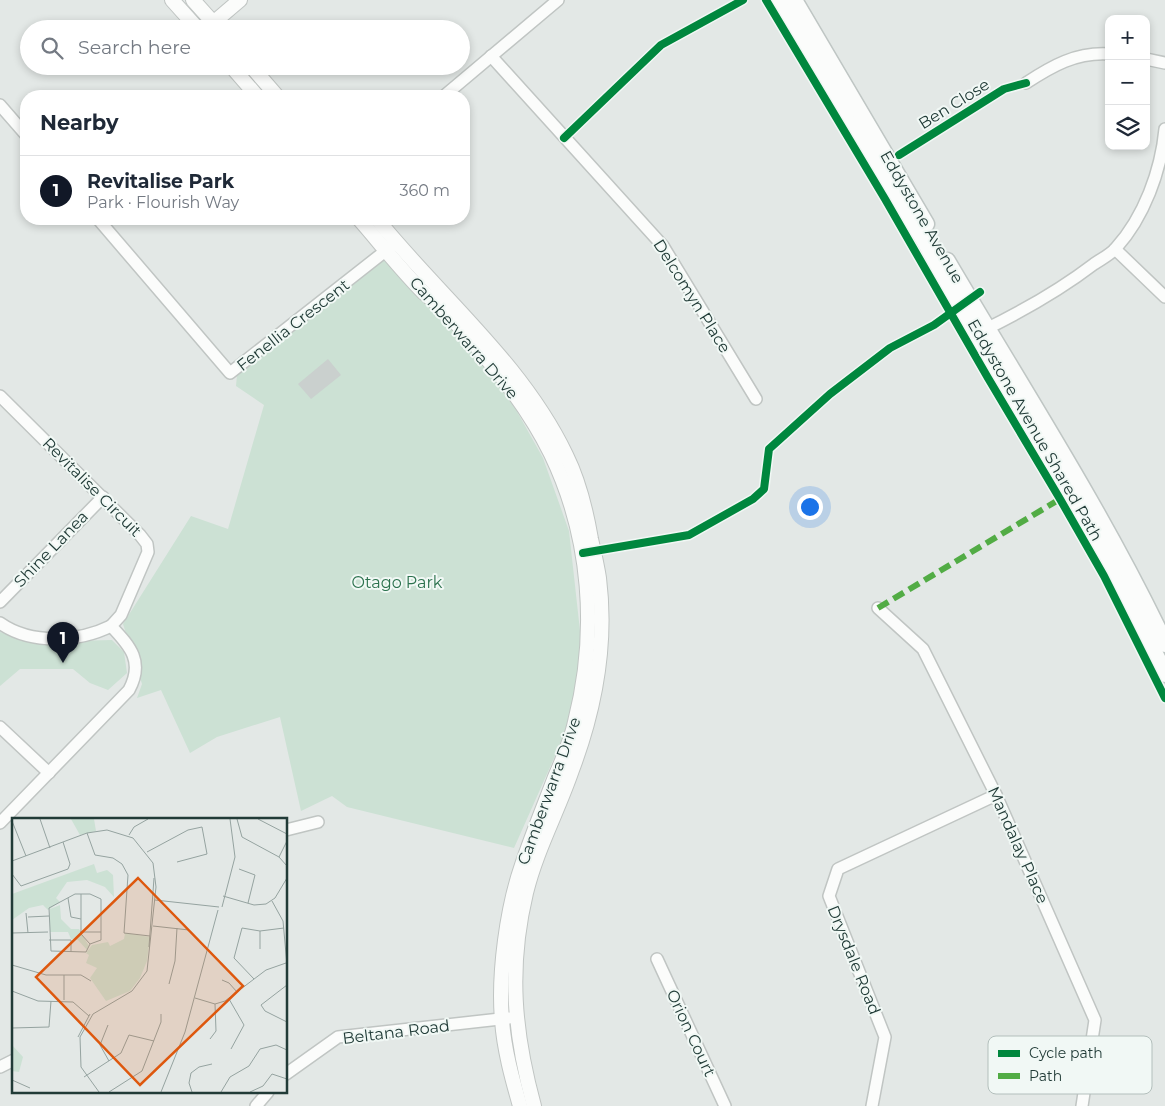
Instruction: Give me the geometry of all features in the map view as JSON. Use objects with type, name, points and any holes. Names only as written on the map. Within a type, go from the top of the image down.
[{"type":"main road","name":"Eddystone Avenue","points":[[780,0],[871,157],[1078,482],[1123,562],[1165,644]]},
{"type":"main road","name":"Eddystone Avenue","points":[[794,0],[982,331],[1107,560],[1165,674]]},
{"type":"street","points":[[172,0],[190,20]]},
{"type":"street","points":[[193,0],[208,20]]},
{"type":"street","points":[[220,20],[240,0]]},
{"type":"street","points":[[470,74],[558,0]]},
{"type":"street","points":[[1026,84],[1051,66],[1075,57],[1105,54]]},
{"type":"street","name":"Delcomyn Place","points":[[491,56],[663,246],[756,399]]},
{"type":"street","points":[[1150,60],[1165,63]]},
{"type":"street","points":[[239,75],[252,90]]},
{"type":"street","points":[[259,75],[272,90]]},
{"type":"street","points":[[451,90],[469,75]]},
{"type":"street","points":[[0,105],[20,128]]},
{"type":"street","points":[[982,331],[1071,282],[1115,249],[1137,219],[1154,182],[1164,143],[1165,129]]},
{"type":"street","name":"Fenellia Crescent","points":[[103,225],[230,373],[392,246]]},
{"type":"street","name":"Camberwarra Drive","points":[[366,225],[392,246]]},
{"type":"street","name":"Camberwarra Drive","points":[[380,225],[423,292],[444,311],[509,386],[528,414],[550,452],[564,484],[576,518],[585,567],[588,649],[575,724],[521,867],[506,935],[503,966],[509,1018],[508,1058],[520,1106]]},
{"type":"street","points":[[1115,249],[1165,297]]},
{"type":"street","name":"Revitalise Circuit","points":[[0,396],[147,544],[148,552],[121,615],[111,626]]},
{"type":"street","name":"Shine Lanea","points":[[0,602],[102,497]]},
{"type":"street","name":"Mandalay Place","points":[[878,608],[923,649],[996,795],[1095,1020],[1093,1036]]},
{"type":"street","points":[[0,623],[21,632],[51,639],[86,636],[111,626],[131,649],[136,663],[136,677],[120,701],[0,823]]},
{"type":"street","points":[[0,727],[49,773]]},
{"type":"street","name":"Drysdale Road","points":[[872,1106],[885,1037],[829,896],[838,869],[996,795]]},
{"type":"street","points":[[288,830],[318,822]]},
{"type":"street","name":"Orion Court","points":[[657,959],[725,1106]]},
{"type":"street","name":"Camberwarra Drive","points":[[509,1018],[534,1106]]},
{"type":"street","name":"Beltana Road","points":[[288,1073],[338,1037],[509,1018]]},
{"type":"street","points":[[0,1067],[12,1061]]},
{"type":"street","points":[[256,1106],[266,1094]]},
{"type":"green space","name":"Otago Park","points":[[389,256],[444,311],[510,399],[543,458],[569,531],[583,658],[571,720],[514,848],[347,807],[332,796],[301,811],[280,717],[217,737],[190,753],[161,690],[137,698],[142,684],[123,624],[191,516],[228,529],[264,405],[236,386],[237,375]]},
{"type":"green space","points":[[0,632],[33,642],[112,640],[124,652],[127,673],[108,690],[90,683],[73,669],[20,669],[0,686]]},
{"type":"building","points":[[328,359],[341,375],[311,399],[298,384]]},
{"type":"marked path","points":[[878,608],[1060,499]]},
{"type":"cycle path","points":[[564,138],[661,45],[743,0]]},
{"type":"cycle path","name":"Eddystone Avenue Shared Path","points":[[766,0],[885,199],[1060,499],[1104,576],[1165,698]]},
{"type":"cycle path","name":"Ben Close","points":[[899,155],[1004,89],[1026,83]]},
{"type":"cycle path","points":[[583,553],[689,535],[753,499],[764,489],[769,449],[830,394],[890,348],[934,325],[980,292]]},
{"type":"place","name":"Revitalise Park","points":[[63,663]]}]
